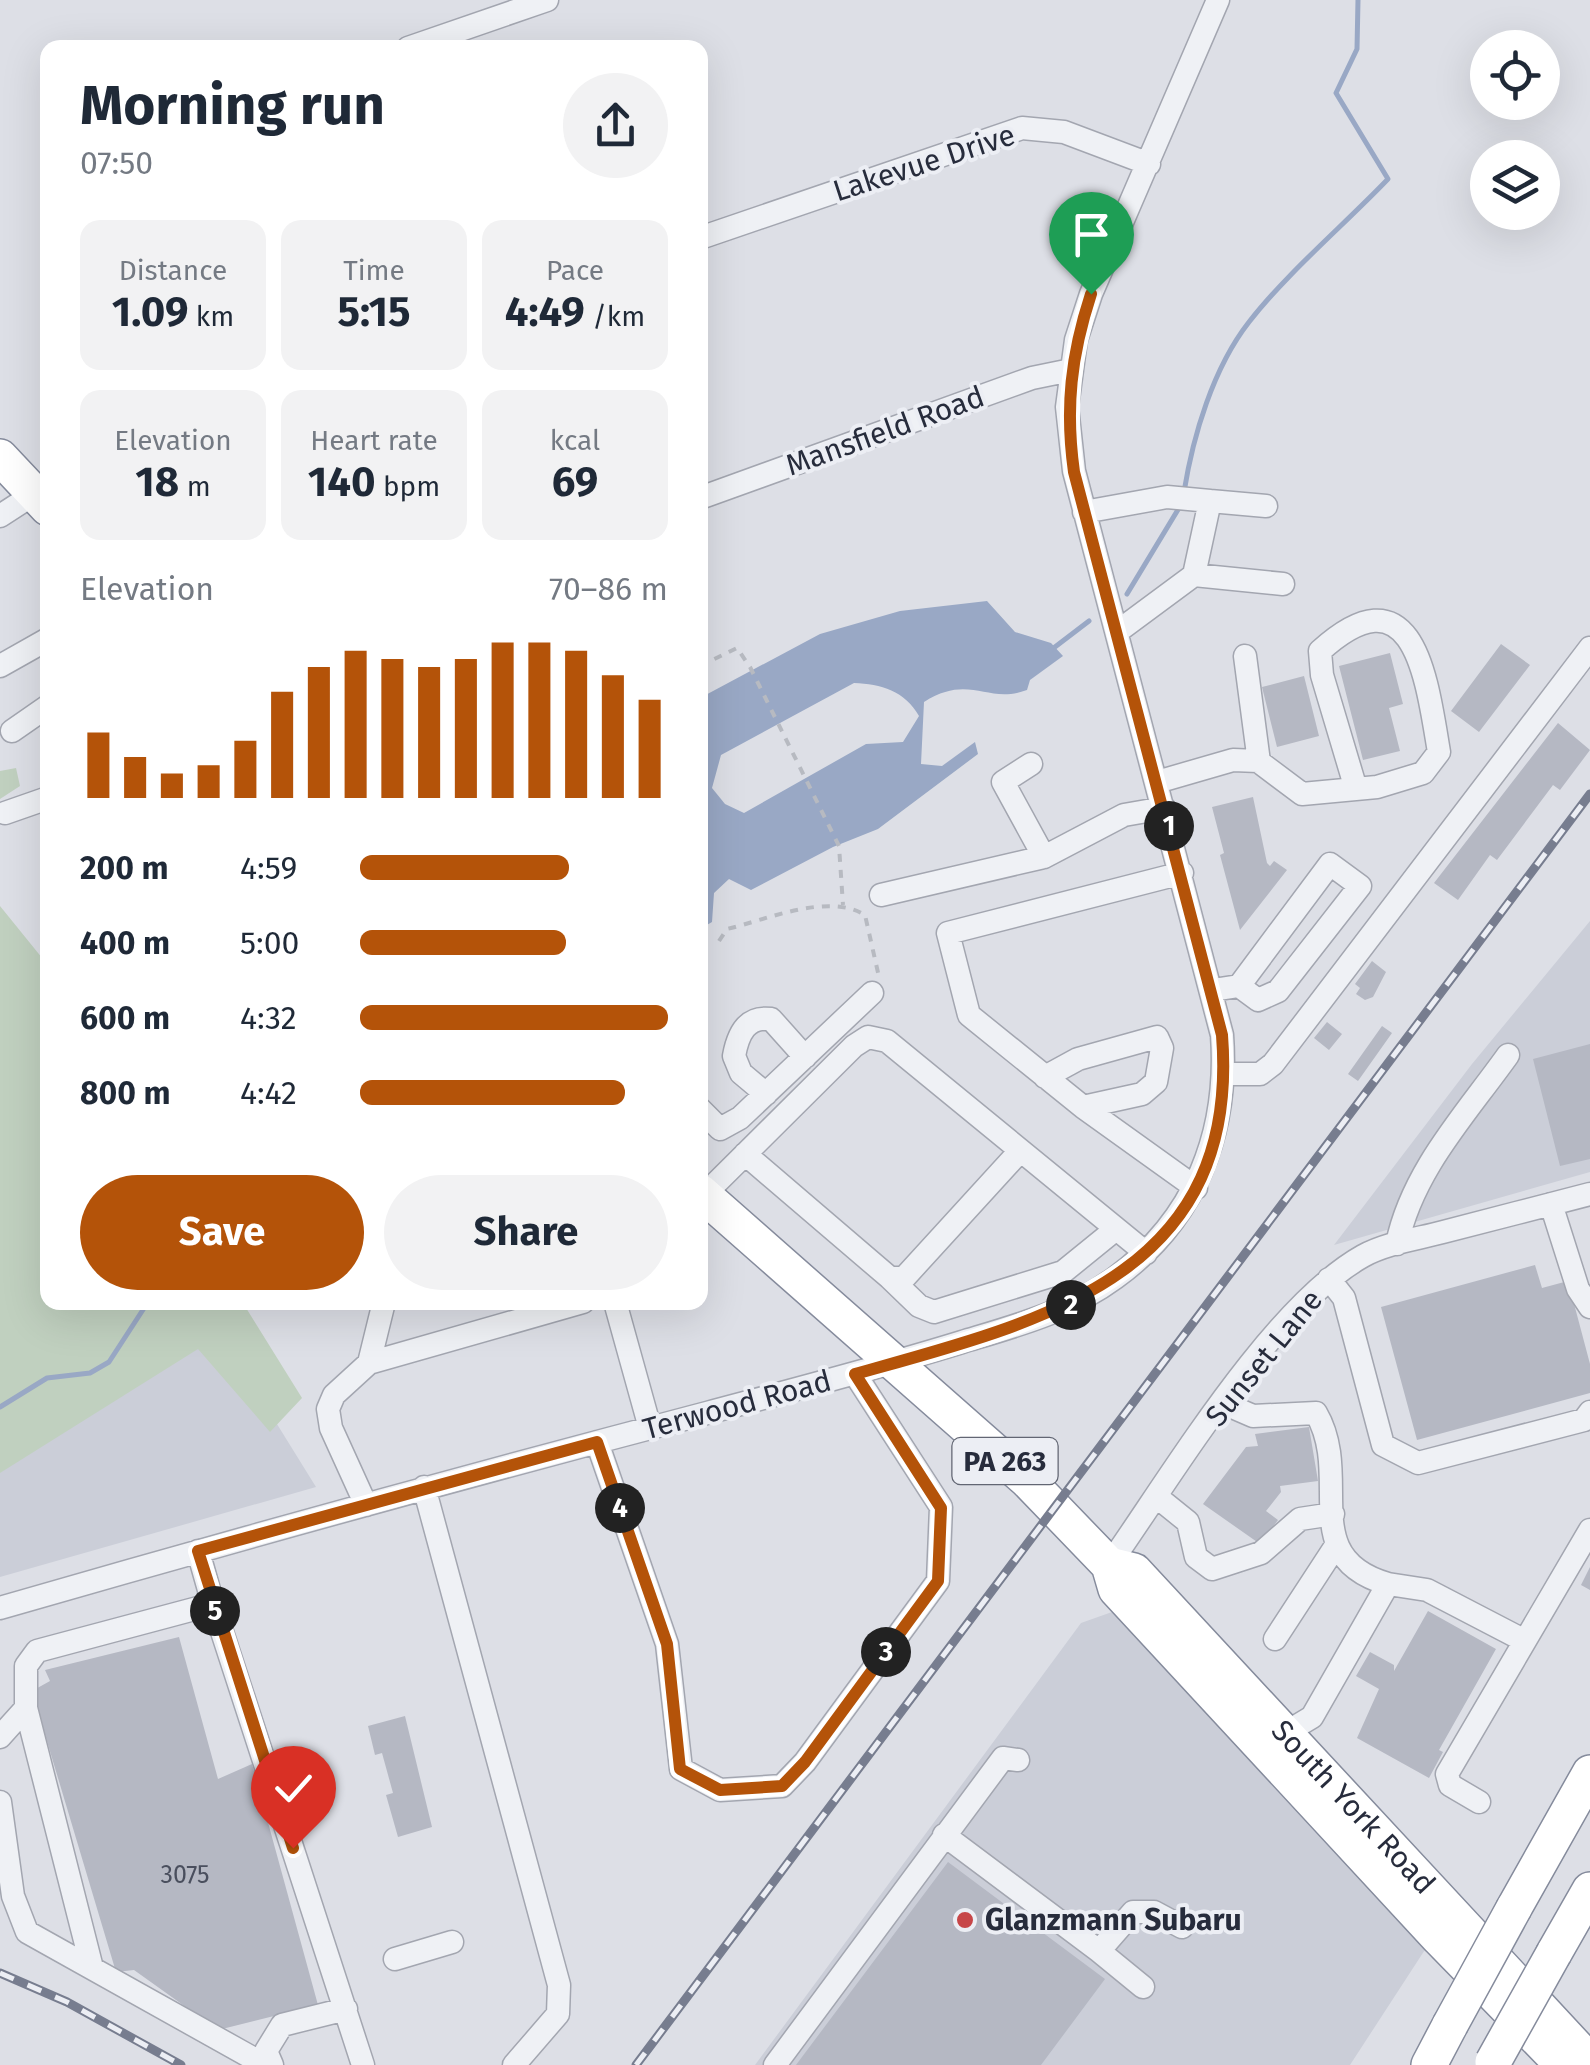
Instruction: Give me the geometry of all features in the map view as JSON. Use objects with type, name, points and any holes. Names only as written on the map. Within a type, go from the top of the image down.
[{"type":"highway","points":[[0,458],[40,500]]},
{"type":"highway","name":"South York Road","points":[[708,1199],[1027,1480],[1109,1565],[1116,1589],[1439,1938],[1568,2054]]},
{"type":"highway","name":"South York Road","points":[[1109,1565],[1134,1572],[1288,1732],[1568,2054]]},
{"type":"highway","points":[[1429,2065],[1590,1774]]},
{"type":"highway","points":[[1492,2064],[1590,1890]]},
{"type":"street","name":"Terwood Road","points":[[0,1608],[424,1488],[895,1363],[1076,1302],[1146,1253],[1174,1224],[1196,1188],[1218,1123],[1225,1074],[1213,990],[1084,512],[1069,436],[1071,370],[1091,294],[1218,0]]},
{"type":"street","points":[[430,40],[535,2]]},
{"type":"street","name":"Lakevue Drive","points":[[708,235],[1022,128],[1064,132],[1149,164]]},
{"type":"street","name":"Mansfield Road","points":[[708,495],[1032,378],[1071,370]]},
{"type":"street","points":[[1084,512],[1166,496],[1266,506]]},
{"type":"street","points":[[1194,575],[1206,500]]},
{"type":"street","points":[[0,516],[40,501]]},
{"type":"street","points":[[1117,632],[1194,575],[1283,584]]},
{"type":"street","points":[[1157,782],[1234,760],[1259,762],[1302,794],[1356,789],[1423,773],[1439,752],[1412,642],[1400,625],[1386,620],[1338,636],[1320,651],[1322,675],[1356,789]]},
{"type":"street","points":[[0,666],[40,644]]},
{"type":"street","points":[[1225,1074],[1260,1074],[1272,1064],[1590,648]]},
{"type":"street","points":[[1245,656],[1259,762]]},
{"type":"street","points":[[12,731],[40,712]]},
{"type":"street","points":[[1031,764],[1003,782],[1044,856]]},
{"type":"street","points":[[5,813],[40,801]]},
{"type":"street","points":[[881,895],[1044,856],[1124,815],[1164,808]]},
{"type":"street","points":[[1213,990],[1239,986],[1330,864],[1360,886],[1278,991],[1258,1000],[1239,986]]},
{"type":"street","points":[[1182,873],[948,933],[970,1014],[1083,1106],[1196,1188]]},
{"type":"street","points":[[708,1117],[720,1129],[740,1118],[872,993]]},
{"type":"street","points":[[766,1094],[741,1073],[734,1056],[747,1025],[758,1018],[771,1019],[805,1057]]},
{"type":"street","points":[[708,1189],[854,1046],[868,1037],[886,1041],[1146,1253]]},
{"type":"street","points":[[1045,1076],[1078,1059],[1157,1037],[1162,1048],[1156,1082],[1142,1094],[1083,1106]]},
{"type":"street","points":[[1397,1244],[1404,1208],[1422,1175],[1508,1055]]},
{"type":"street","points":[[890,1278],[904,1278],[1020,1151]]},
{"type":"street","points":[[746,1154],[919,1306],[934,1312],[1063,1272],[1116,1229]]},
{"type":"street","name":"Sunset Lane","points":[[1109,1565],[1224,1402],[1296,1310],[1330,1278],[1366,1254],[1590,1194]]},
{"type":"street","points":[[1551,1204],[1578,1289],[1590,1307]]},
{"type":"street","points":[[1330,1278],[1344,1298],[1383,1445],[1403,1458],[1418,1463],[1584,1420],[1590,1412]]},
{"type":"street","points":[[369,1363],[382,1310]]},
{"type":"street","points":[[366,1505],[331,1428],[328,1409],[334,1395],[369,1363],[555,1310]]},
{"type":"street","points":[[616,1310],[650,1428]]},
{"type":"street","points":[[597,1442],[667,1644],[680,1769],[720,1790],[782,1786],[805,1762],[938,1581],[941,1508],[855,1374]]},
{"type":"street","points":[[1224,1402],[1253,1416],[1316,1413],[1326,1444],[1335,1546],[1276,1639]]},
{"type":"street","points":[[424,1488],[560,1985],[558,2014],[514,2065]]},
{"type":"street","points":[[1157,1497],[1188,1522],[1196,1557],[1212,1569],[1261,1553],[1300,1519],[1334,1514]]},
{"type":"street","points":[[1479,1802],[1450,1785],[1447,1774],[1590,1530]]},
{"type":"street","points":[[1335,1546],[1355,1572],[1388,1584],[1427,1590],[1525,1641]]},
{"type":"street","points":[[198,1551],[363,2065]]},
{"type":"street","points":[[1288,1732],[1312,1717],[1388,1584]]},
{"type":"street","points":[[92,1968],[26,1708],[26,1666],[36,1651],[213,1604]]},
{"type":"street","points":[[0,1737],[26,1708]]},
{"type":"street","points":[[776,2065],[1003,1758],[1018,1760]]},
{"type":"street","points":[[0,1802],[18,1918],[38,1941],[268,2065]]},
{"type":"street","points":[[944,1835],[1143,1986]]},
{"type":"street","points":[[1098,1951],[1134,1912],[1154,1912],[1182,1928]]},
{"type":"street","points":[[394,1959],[452,1942]]},
{"type":"street","points":[[268,2065],[266,2051],[282,2025],[346,2009]]},
{"type":"path","points":[[708,662],[738,648],[750,668],[839,846],[843,905]]},
{"type":"path","points":[[718,941],[727,928],[843,905],[864,914],[874,941],[881,986],[872,993]]},
{"type":"shaded area","points":[[1590,921],[1590,1172],[1334,1245],[1472,1064]]},
{"type":"shaded area","points":[[0,975],[40,1248],[40,1310],[206,1310],[316,1487],[0,1577]]},
{"type":"shaded area","points":[[1112,1612],[1430,1942],[1350,2065],[755,2065],[1081,1623]]},
{"type":"green space","points":[[16,768],[20,786],[0,799],[0,771]]},
{"type":"green space","points":[[0,906],[40,955],[40,1310],[247,1310],[302,1398],[270,1432],[198,1349],[0,1473]]},
{"type":"water","points":[[987,601],[1015,632],[1051,643],[1063,656],[1030,680],[1027,690],[1000,694],[954,690],[924,702],[921,764],[942,766],[975,742],[978,754],[878,829],[833,847],[751,890],[729,879],[714,893],[712,922],[708,924],[708,694],[820,634],[900,611]],"holes":[[[854,683],[883,687],[907,700],[919,716],[903,742],[866,744],[744,813],[725,804],[712,788],[721,755]]]},
{"type":"building","points":[[1501,644],[1530,665],[1479,732],[1451,711]]},
{"type":"building","points":[[1390,653],[1403,704],[1389,708],[1400,751],[1363,760],[1339,666]]},
{"type":"building","points":[[1304,676],[1319,736],[1277,747],[1262,687]]},
{"type":"building","points":[[1558,723],[1590,750],[1560,790],[1553,785],[1497,860],[1490,855],[1458,900],[1434,883]]},
{"type":"building","points":[[1253,797],[1267,863],[1270,866],[1274,861],[1287,870],[1240,930],[1212,807]]},
{"type":"building","points":[[1372,961],[1386,972],[1373,997],[1365,1000],[1356,994],[1360,988],[1355,984]]},
{"type":"building","points":[[1327,1022],[1342,1034],[1329,1050],[1314,1038]]},
{"type":"building","points":[[1382,1026],[1392,1033],[1358,1081],[1348,1074]]},
{"type":"building","points":[[1590,1044],[1590,1159],[1560,1166],[1533,1059]]},
{"type":"building","points":[[1535,1265],[1542,1288],[1568,1281],[1590,1364],[1590,1393],[1417,1440],[1381,1307]]},
{"type":"building","points":[[1309,1427],[1318,1481],[1280,1486],[1281,1492],[1266,1511],[1278,1520],[1260,1544],[1203,1504],[1246,1447],[1258,1446],[1255,1434]]},
{"type":"building","points":[[1590,1567],[1590,1590],[1581,1585]]},
{"type":"building","points":[[1428,1611],[1496,1649],[1439,1750],[1443,1752],[1429,1778],[1357,1738],[1379,1689],[1356,1676],[1370,1652],[1394,1665],[1394,1671]]},
{"type":"building","points":[[179,1637],[218,1779],[252,1764],[318,2005],[218,2030],[134,1970],[116,1972],[32,1691],[50,1681],[45,1670]]},
{"type":"building","points":[[405,1716],[432,1827],[398,1837],[386,1795],[393,1793],[382,1753],[375,1755],[368,1726]]},
{"type":"building","name":"Glanzmann Subaru","points":[[948,1862],[1105,1979],[1041,2065],[796,2065]]},
{"type":"waterway","points":[[1184,492],[1206,403],[1236,340],[1281,285],[1388,179],[1336,93],[1357,49],[1358,0]]},
{"type":"waterway","points":[[1127,594],[1182,503]]},
{"type":"waterway","points":[[1051,650],[1089,621]]},
{"type":"waterway","points":[[0,1407],[47,1378],[90,1373],[109,1362],[143,1310]]},
{"type":"railway","points":[[636,2065],[1590,794]]},
{"type":"railway","points":[[0,1973],[67,2002],[181,2065]]},
{"type":"place","name":"Glanzmann Subaru","points":[[965,1920]]},
{"type":"route","points":[[293,1848],[198,1551],[597,1442],[667,1644],[680,1769],[720,1790],[782,1786],[805,1762],[938,1581],[941,1508],[855,1374],[1042,1318],[1076,1302],[1146,1253],[1174,1224],[1196,1188],[1218,1123],[1225,1074],[1222,1035],[1074,472],[1068,407],[1071,370],[1091,294]]}]
